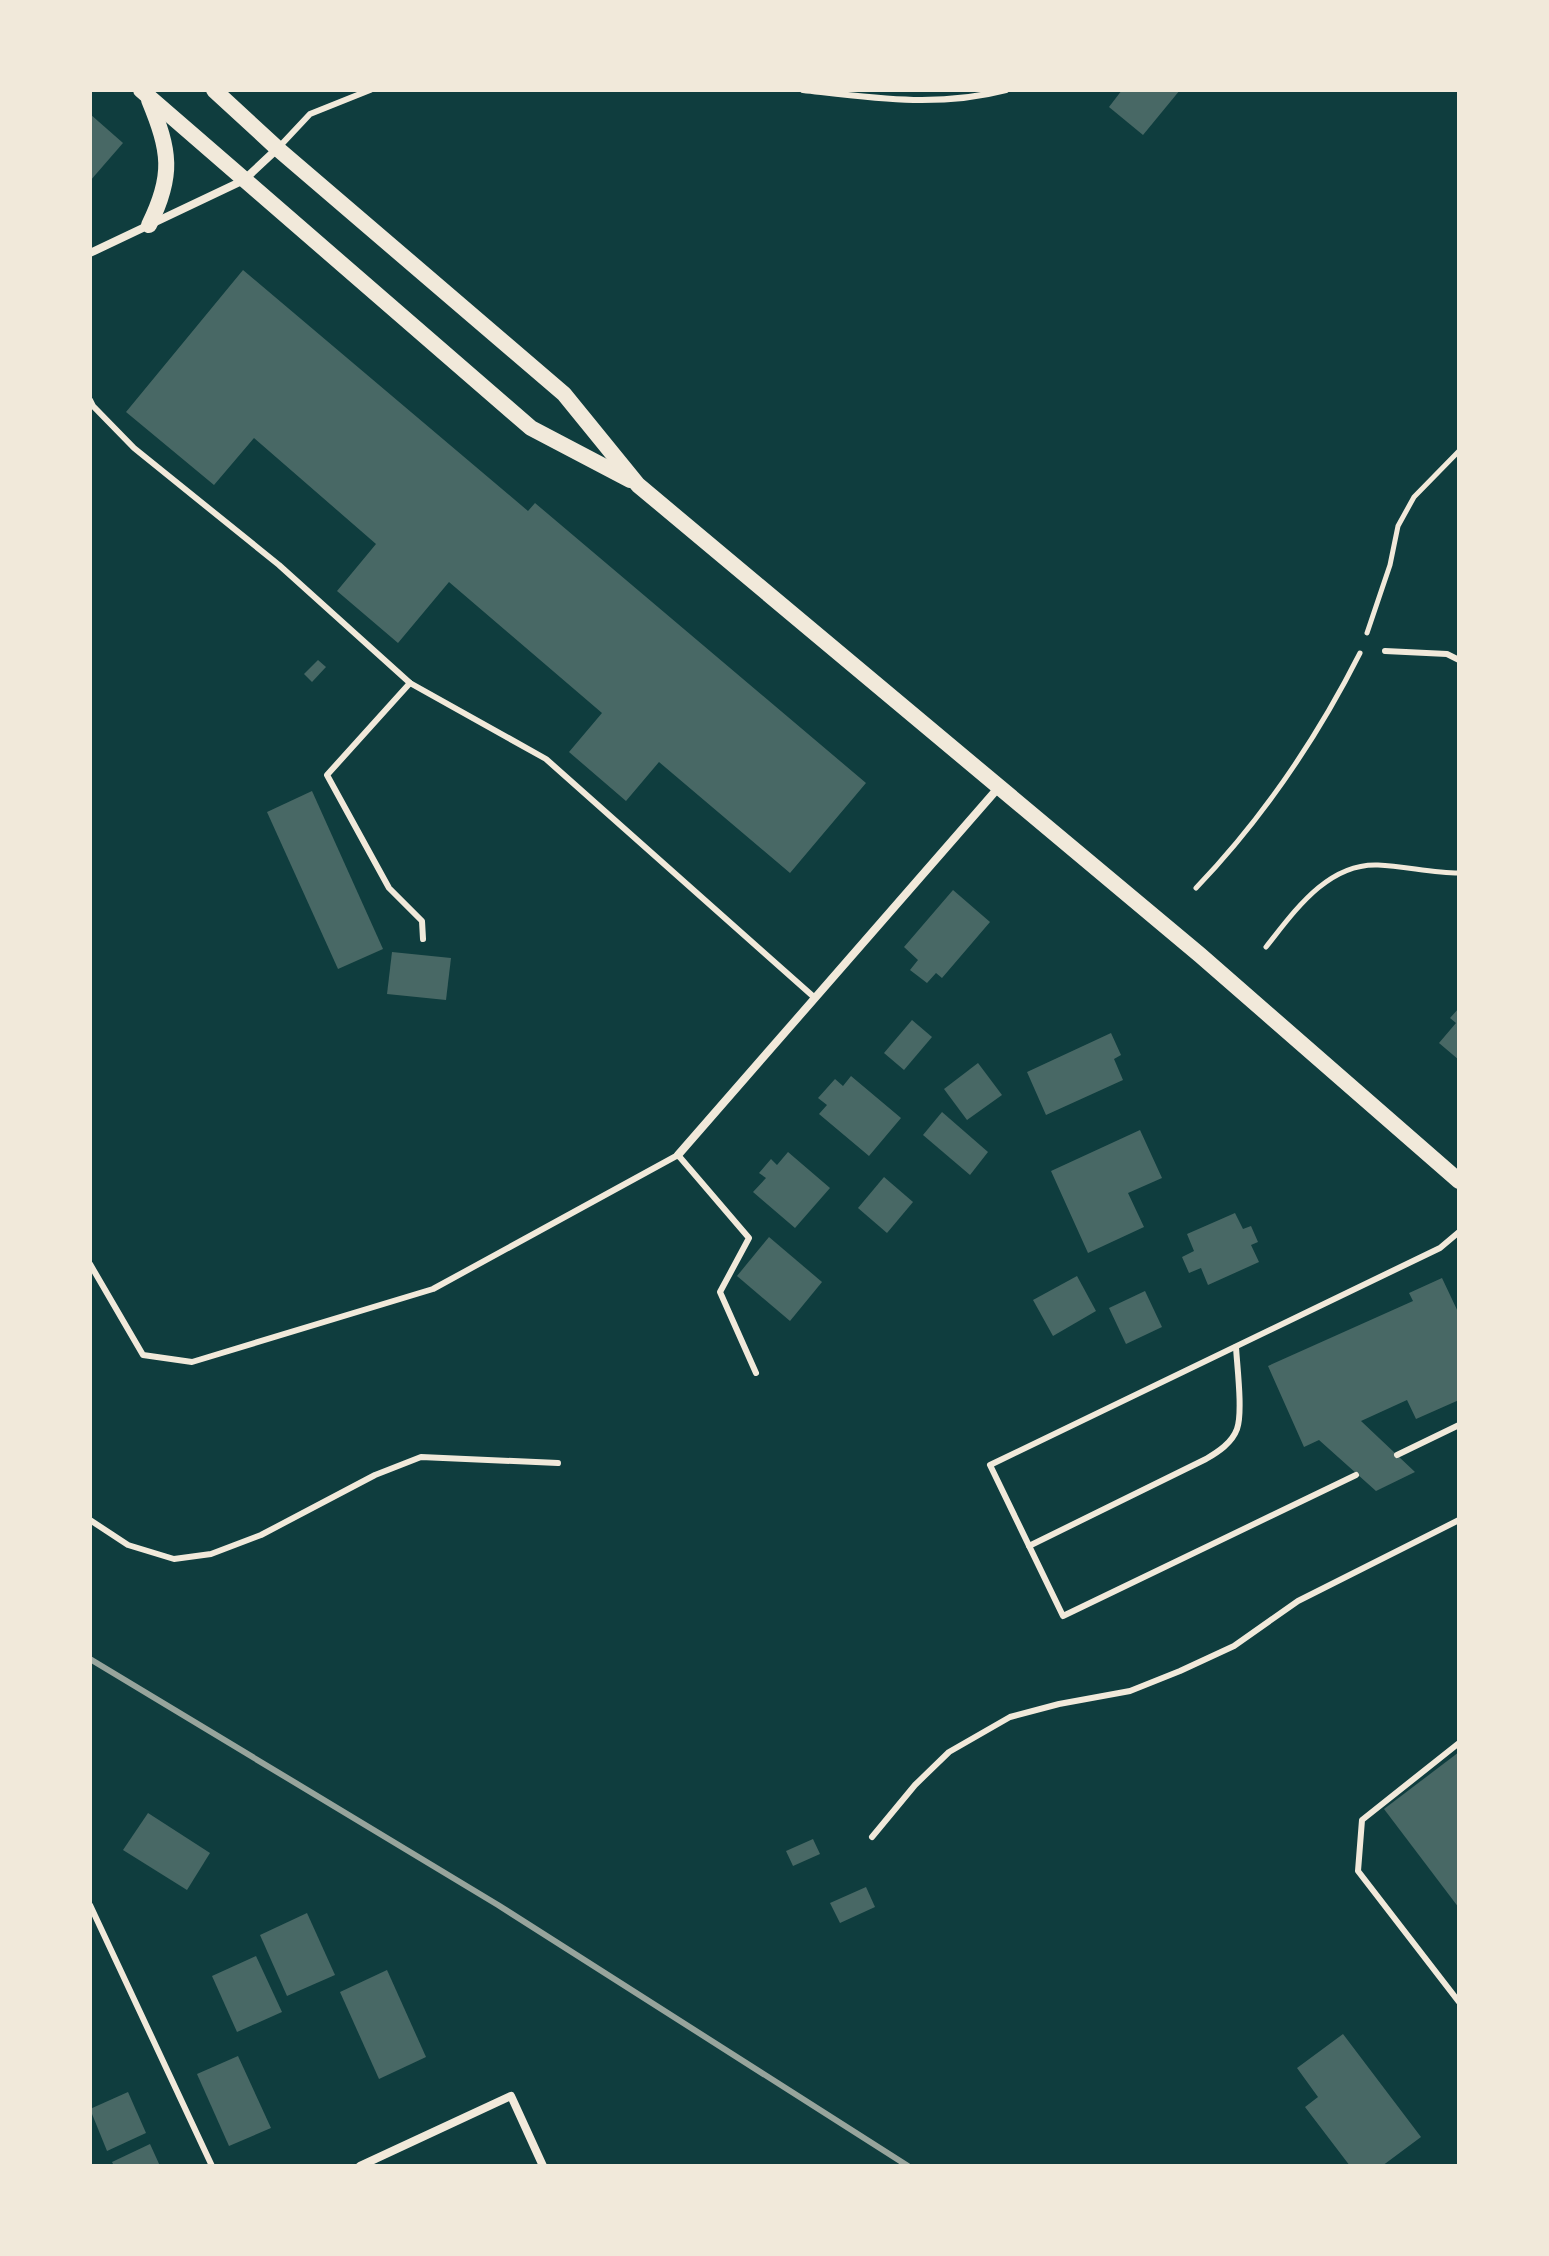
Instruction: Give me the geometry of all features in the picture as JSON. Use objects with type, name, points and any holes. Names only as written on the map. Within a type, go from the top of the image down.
[{"type":"main road","points":[[214,90],[278,149],[564,394],[638,485],[1200,955],[1459,1181]]},
{"type":"main road","points":[[144,92],[531,428],[638,485]]},
{"type":"main road","points":[[144,92],[164,137],[166,157],[163,197],[149,225]]},
{"type":"street","points":[[90,253],[244,180],[278,149]]},
{"type":"street","points":[[678,1155],[999,787]]},
{"type":"street","points":[[360,2166],[511,2096],[543,2166]]},
{"type":"lane","points":[[278,149],[310,114],[370,90]]},
{"type":"lane","points":[[803,90],[904,102],[974,98],[1006,90]]},
{"type":"lane","points":[[90,400],[134,448],[279,565],[410,683],[546,759],[815,998]]},
{"type":"lane","points":[[1385,651],[1447,654],[1459,660]]},
{"type":"lane","points":[[410,683],[327,775],[389,888],[422,921],[423,939]]},
{"type":"lane","points":[[90,1264],[143,1355],[192,1362],[433,1289],[678,1155],[749,1238],[720,1292],[756,1373]]},
{"type":"lane","points":[[1356,1475],[1063,1616],[990,1465],[1440,1248],[1459,1232]]},
{"type":"lane","points":[[1029,1546],[1206,1459],[1226,1445],[1239,1419],[1236,1347]]},
{"type":"lane","points":[[1397,1455],[1459,1425]]},
{"type":"lane","points":[[90,1520],[128,1545],[174,1559],[211,1554],[261,1535],[375,1475],[421,1457],[558,1463]]},
{"type":"lane","points":[[872,1837],[915,1785],[949,1752],[1010,1717],[1130,1691],[1180,1671],[1234,1646],[1298,1601],[1459,1520]]},
{"type":"lane","points":[[1459,1743],[1362,1820],[1358,1871],[1459,2002]]},
{"type":"lane","points":[[90,1905],[212,2166]]},
{"type":"path","points":[[1196,888],[1277,795],[1336,700],[1360,653],[1377,607],[1398,526],[1414,497],[1459,451]]},
{"type":"path","points":[[1266,947],[1300,905],[1339,874],[1375,865],[1459,873]]},
{"type":"building","points":[[1122,90],[1180,90],[1143,135],[1109,107]]},
{"type":"building","points":[[90,114],[123,143],[90,181]]},
{"type":"building","points":[[243,270],[528,511],[535,503],[866,783],[790,873],[659,762],[626,801],[569,752],[602,713],[449,582],[398,643],[337,591],[376,544],[254,438],[214,485],[126,412]]},
{"type":"building","points":[[318,660],[326,667],[312,682],[304,674]]},
{"type":"building","points":[[312,791],[383,949],[338,969],[267,812]]},
{"type":"building","points":[[953,890],[990,922],[942,978],[936,973],[927,983],[910,970],[918,960],[904,947]]},
{"type":"building","points":[[392,952],[451,958],[446,1000],[387,994]]},
{"type":"building","points":[[1459,1008],[1459,1060],[1439,1043],[1456,1023],[1450,1018]]},
{"type":"building","points":[[912,1020],[932,1037],[904,1070],[884,1053]]},
{"type":"building","points":[[1111,1033],[1121,1055],[1114,1059],[1123,1080],[1046,1115],[1027,1072]]},
{"type":"building","points":[[978,1063],[1002,1095],[967,1120],[944,1089]]},
{"type":"building","points":[[851,1076],[901,1118],[869,1156],[819,1114],[827,1105],[818,1098],[835,1079],[843,1086]]},
{"type":"building","points":[[942,1112],[988,1152],[970,1175],[923,1135]]},
{"type":"building","points":[[1140,1130],[1162,1178],[1128,1193],[1144,1227],[1088,1253],[1051,1171]]},
{"type":"building","points":[[788,1152],[830,1188],[795,1228],[753,1192],[766,1178],[759,1173],[771,1159],[777,1165]]},
{"type":"building","points":[[884,1177],[913,1202],[887,1233],[858,1208]]},
{"type":"building","points":[[1235,1213],[1243,1229],[1251,1226],[1258,1242],[1251,1245],[1259,1262],[1208,1285],[1201,1268],[1189,1273],[1182,1257],[1194,1251],[1187,1234]]},
{"type":"building","points":[[769,1237],[822,1282],[790,1321],[737,1276]]},
{"type":"building","points":[[1077,1276],[1096,1311],[1053,1336],[1033,1300]]},
{"type":"building","points":[[1442,1278],[1459,1314],[1459,1400],[1416,1419],[1407,1400],[1361,1421],[1415,1472],[1376,1491],[1319,1440],[1304,1447],[1268,1366],[1413,1301],[1409,1293]]},
{"type":"building","points":[[1145,1291],[1162,1327],[1126,1344],[1109,1308]]},
{"type":"building","points":[[1459,1752],[1459,1908],[1384,1809]]},
{"type":"building","points":[[148,1813],[210,1853],[187,1890],[123,1850]]},
{"type":"building","points":[[813,1839],[820,1854],[793,1866],[786,1851]]},
{"type":"building","points":[[866,1887],[875,1907],[840,1923],[830,1903]]},
{"type":"building","points":[[307,1913],[335,1975],[287,1996],[260,1935]]},
{"type":"building","points":[[256,1956],[282,2012],[237,2032],[212,1976]]},
{"type":"building","points":[[387,1970],[426,2057],[379,2079],[340,1992]]},
{"type":"building","points":[[1343,2034],[1421,2137],[1382,2166],[1350,2166],[1305,2107],[1318,2097],[1297,2068]]},
{"type":"building","points":[[238,2056],[271,2128],[229,2146],[197,2074]]},
{"type":"building","points":[[128,2092],[146,2133],[107,2151],[90,2109]]},
{"type":"building","points":[[150,2144],[160,2166],[114,2166],[112,2162]]},
{"type":"railway","points":[[90,1659],[498,1905],[908,2166]]}]
